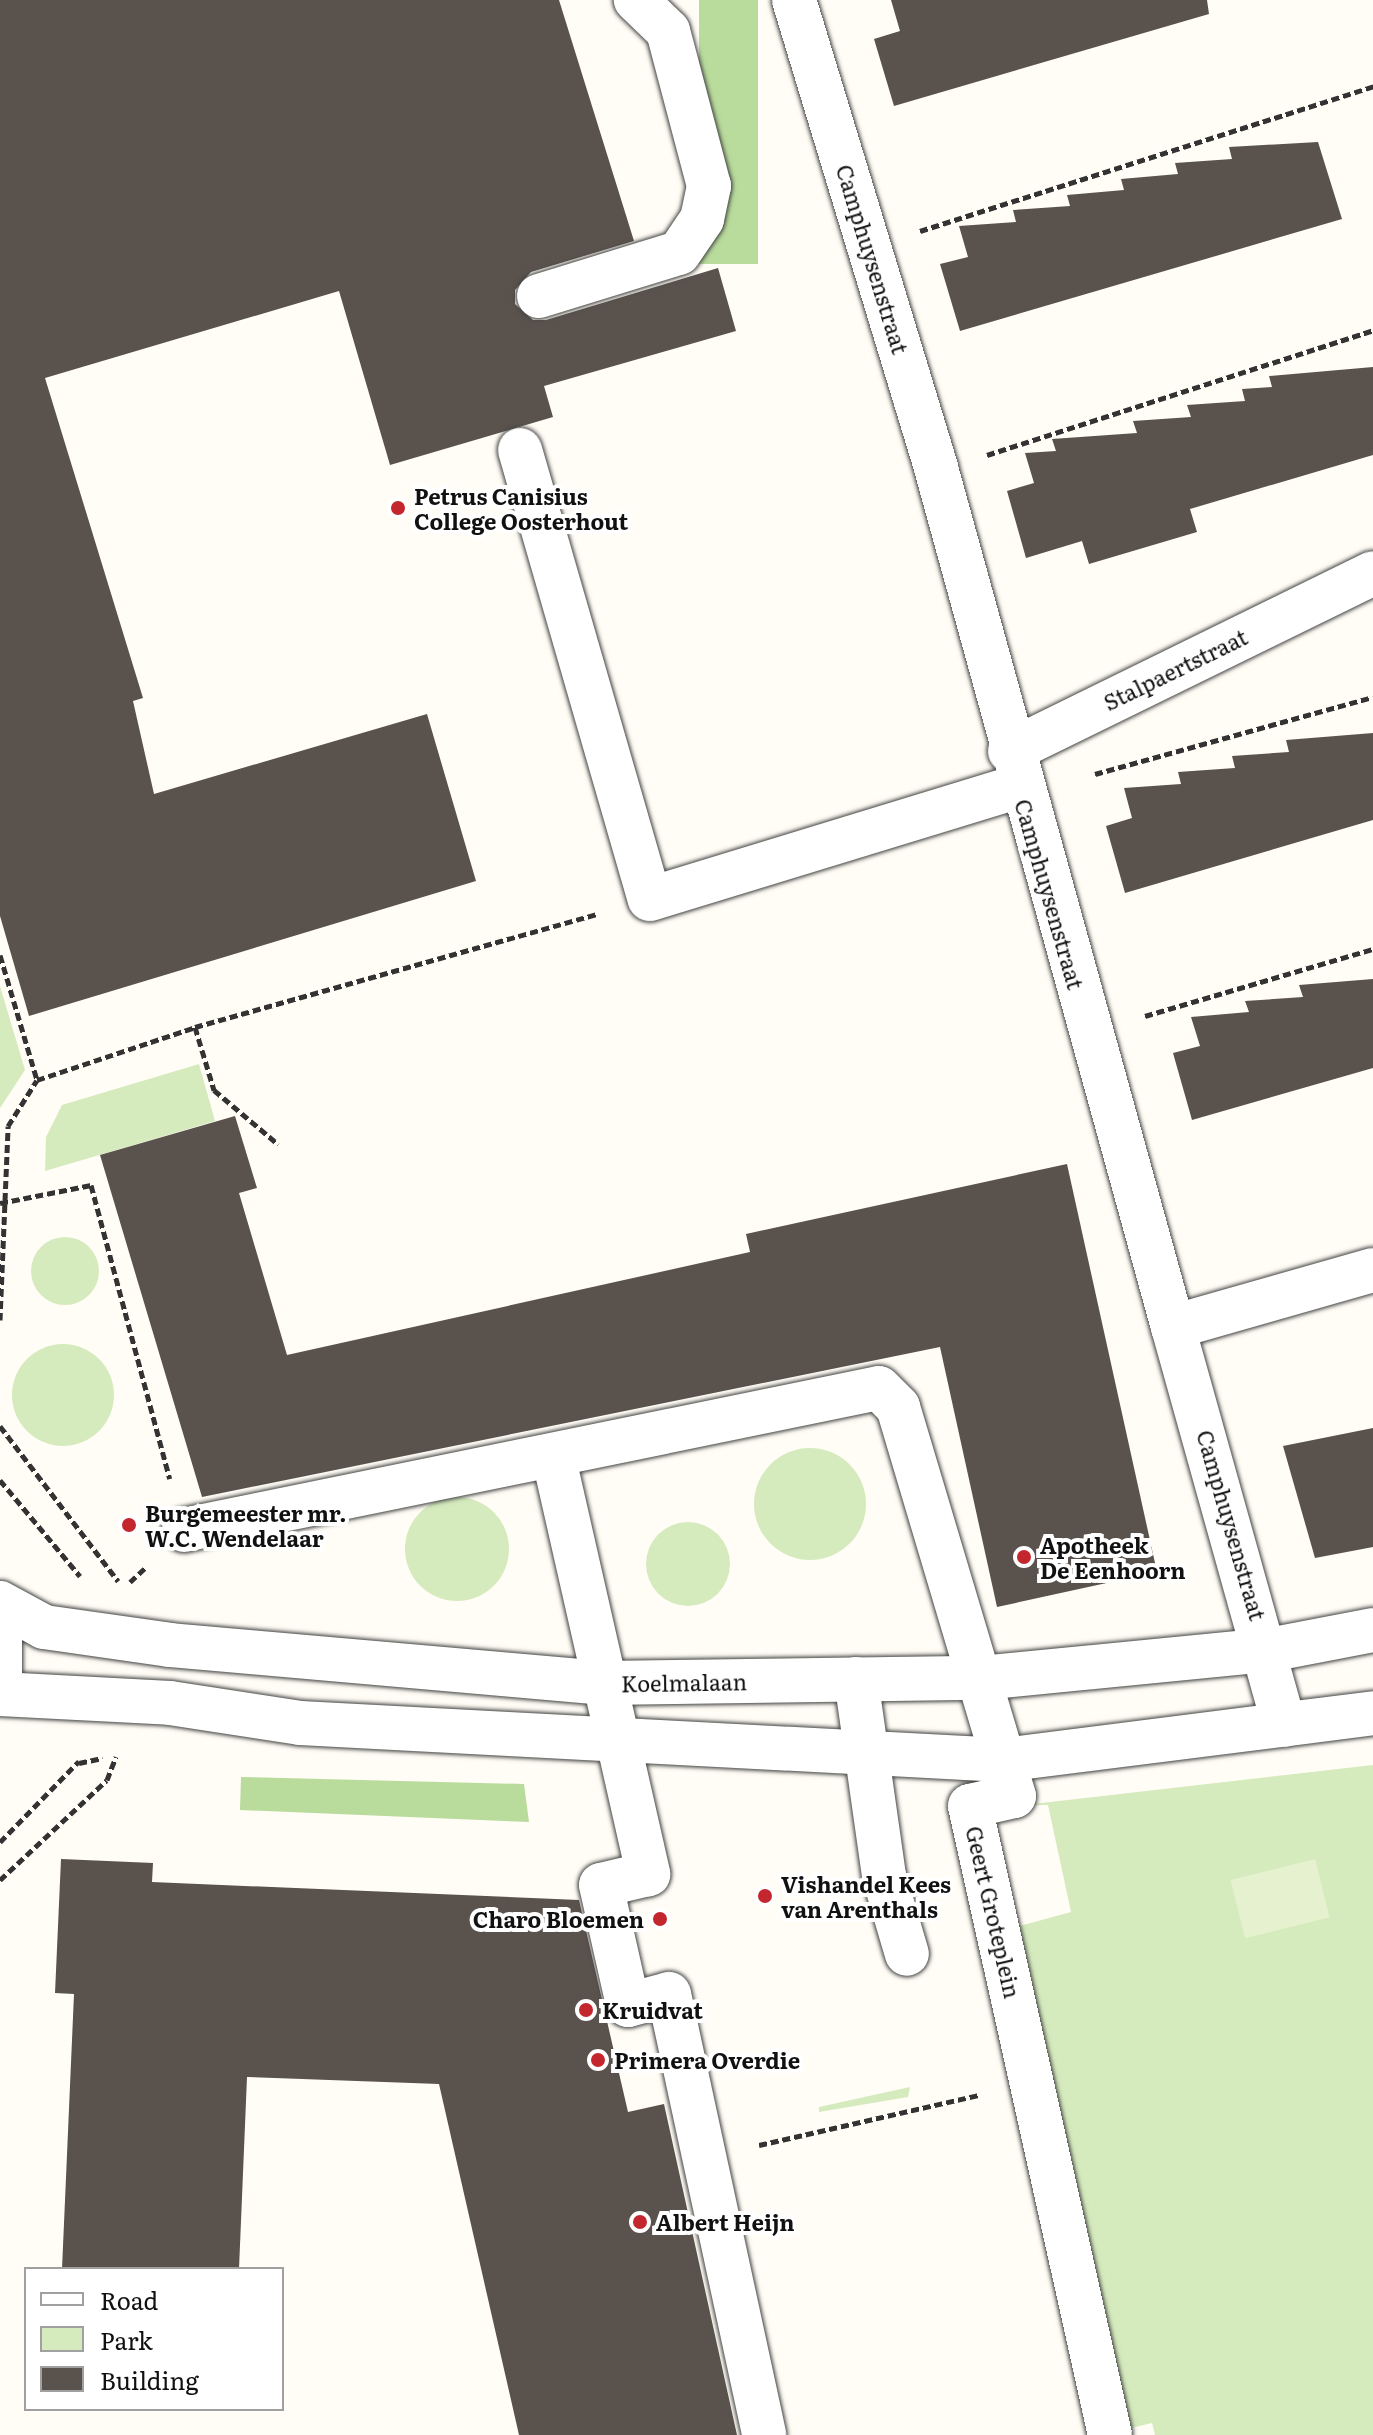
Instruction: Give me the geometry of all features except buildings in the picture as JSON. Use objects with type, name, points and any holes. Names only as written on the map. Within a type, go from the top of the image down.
[{"type":"street","points":[[539,296],[679,253],[702,219],[709,186],[668,31],[636,0]]},
{"type":"street","name":"Camphuysenstraat","points":[[794,0],[936,468],[1014,769],[1173,1327],[1269,1650],[1284,1725]]},
{"type":"street","points":[[520,450],[650,899]]},
{"type":"street","name":"Stalpaertstraat","points":[[1014,769],[1373,573]]},
{"type":"street","name":"Camphuysenstraat","points":[[650,899],[1014,769]]},
{"type":"street","points":[[1173,1327],[1373,1270]]},
{"type":"street","name":"Geert Groteplein","points":[[184,1530],[554,1459],[879,1388],[898,1407],[947,1591],[972,1638],[1014,1796],[970,1806],[1110,2435]]},
{"type":"street","points":[[554,1459],[648,1874],[601,1885],[628,2005],[669,1994],[764,2435]]},
{"type":"street","name":"Koelmalaan","points":[[0,1603],[44,1627],[87,1634],[603,1683],[981,1678],[1269,1650],[1373,1630]]},
{"type":"street","points":[[0,1613],[0,1680]]},
{"type":"street","points":[[856,1679],[870,1756],[884,1876],[907,1954]]},
{"type":"street","points":[[0,1694],[170,1703],[300,1723],[870,1756],[1003,1760],[1373,1713]]},
{"type":"path","points":[[870,247],[1373,86]]},
{"type":"path","points":[[936,468],[1373,330]]},
{"type":"path","points":[[1014,769],[1117,770],[1373,697]]},
{"type":"path","points":[[0,1320],[8,1202],[8,1126],[37,1080],[195,1027],[650,899]]},
{"type":"path","points":[[1090,1031],[1373,949]]},
{"type":"path","points":[[0,955],[37,1080]]},
{"type":"path","points":[[195,1027],[214,1090],[278,1144]]},
{"type":"path","points":[[0,1203],[91,1185],[184,1530]]},
{"type":"path","points":[[0,1842],[61,1787],[79,1763],[79,1750]]},
{"type":"path","points":[[0,1880],[37,1845]]},
{"type":"path","points":[[703,2158],[1034,2084]]},
{"type":"green space","points":[[699,0],[758,0],[758,264],[699,264]]},
{"type":"green space","points":[[0,986],[25,1070],[0,1108]]},
{"type":"green space","points":[[199,1064],[215,1121],[45,1171],[46,1137],[62,1105]]},
{"type":"green space","points":[[65,1237],[89,1247],[99,1271],[89,1295],[65,1305],[41,1295],[31,1271],[41,1247]]},
{"type":"green space","points":[[63,1344],[83,1347],[106,1366],[111,1375],[114,1395],[111,1415],[92,1438],[83,1443],[63,1446],[43,1443],[20,1424],[15,1415],[12,1395],[15,1375],[34,1352],[43,1347]]},
{"type":"green space","points":[[810,1448],[831,1452],[850,1464],[862,1483],[866,1504],[862,1525],[850,1544],[831,1556],[810,1560],[789,1556],[770,1544],[758,1525],[754,1504],[758,1483],[770,1464],[789,1452]]},
{"type":"green space","points":[[457,1497],[477,1501],[494,1512],[505,1529],[509,1549],[505,1569],[494,1586],[477,1597],[457,1601],[437,1597],[420,1586],[409,1569],[405,1549],[409,1529],[420,1512],[437,1501]]},
{"type":"green space","points":[[688,1522],[704,1525],[718,1534],[727,1548],[730,1564],[727,1580],[718,1594],[704,1603],[688,1606],[672,1603],[658,1594],[649,1580],[646,1564],[649,1548],[658,1534],[672,1525]]},
{"type":"green space","points":[[1373,1765],[1373,2435],[1155,2435],[1152,2423],[1127,2429],[1016,1927],[1071,1912],[1048,1805],[1024,1805]]},
{"type":"green space","points":[[241,1777],[524,1784],[529,1822],[240,1810]]},
{"type":"green space","points":[[1315,1859],[1330,1917],[1245,1938],[1231,1880]]},
{"type":"green space","points":[[910,2087],[908,2097],[819,2112],[819,2107]]},
{"type":"place","name":"Petrus Canisius College Oosterhout","points":[[398,508]]},
{"type":"place","name":"Burgemeester mr. W.C. Wendelaar","points":[[129,1525]]},
{"type":"place","name":"Apotheek De Eenhoorn","points":[[1024,1557]]},
{"type":"place","name":"Vishandel Kees van Arenthals","points":[[765,1896]]},
{"type":"place","name":"Charo Bloemen","points":[[660,1919]]},
{"type":"place","name":"Kruidvat","points":[[586,2010]]},
{"type":"place","name":"Primera Overdie","points":[[598,2060]]},
{"type":"place","name":"Albert Heijn","points":[[640,2222]]}]
